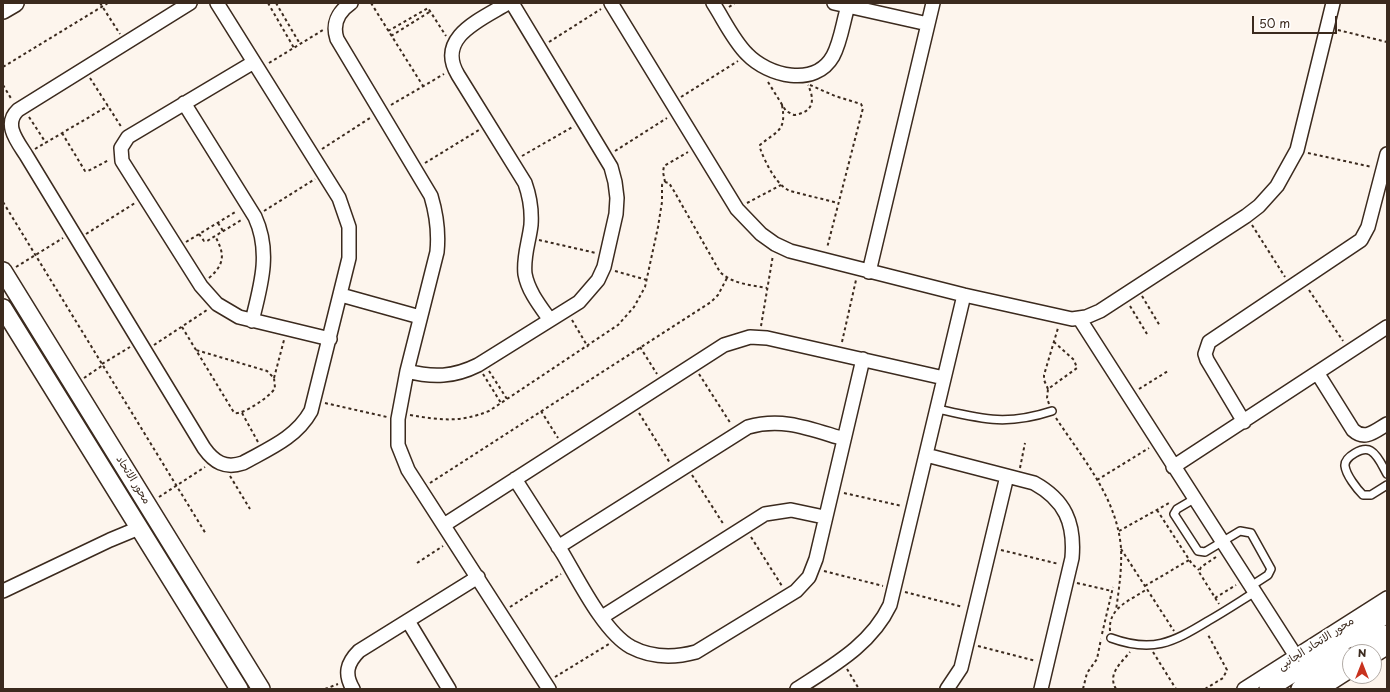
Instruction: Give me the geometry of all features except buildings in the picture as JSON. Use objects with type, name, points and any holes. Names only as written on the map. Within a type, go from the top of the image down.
[{"type":"street","points":[[3,10],[15,3]]},
{"type":"street","points":[[190,3],[20,108],[12,118],[12,130],[204,448],[219,462],[236,466],[294,433],[304,423],[314,400],[350,258],[349,227],[339,198],[217,3]]},
{"type":"street","points":[[351,3],[342,10],[336,22],[337,39],[416,169],[431,196],[437,214],[439,233],[437,252],[407,371],[398,416],[398,445],[408,470],[454,539],[547,686]]},
{"type":"street","points":[[508,3],[463,32],[453,47],[451,54],[454,68],[526,183],[532,211],[524,261],[526,276],[530,289],[550,320]]},
{"type":"street","points":[[407,371],[421,375],[443,376],[464,371],[480,363],[566,310],[589,292],[605,261],[616,214],[617,198],[615,182],[605,157],[584,120],[512,3]]},
{"type":"street","points":[[611,3],[737,209],[756,230],[775,244],[790,251],[864,271],[1062,318],[1079,318],[1100,311],[1246,216],[1259,206],[1277,186],[1297,150],[1333,3]]},
{"type":"street","points":[[713,3],[747,55],[778,73],[805,80],[832,57],[837,46],[848,6]]},
{"type":"street","points":[[834,3],[928,24]]},
{"type":"street","points":[[864,271],[933,3]]},
{"type":"street","points":[[256,66],[184,103],[128,137],[124,142],[121,154],[125,166],[201,286],[217,304],[227,311],[252,321],[330,339]]},
{"type":"street","points":[[184,103],[251,212],[262,237],[264,257],[252,321]]},
{"type":"street","points":[[1244,422],[1207,360],[1205,354],[1206,347],[1214,338],[1292,288],[1361,240],[1368,227],[1387,154]]},
{"type":"street","name":"محور الاتحاد","points":[[4,273],[261,689]]},
{"type":"street","points":[[341,295],[420,317]]},
{"type":"street","points":[[797,689],[841,660],[866,641],[884,618],[895,589],[964,295]]},
{"type":"street","name":"محور الاتحاد","points":[[3,308],[238,689]]},
{"type":"street","points":[[1079,318],[1224,546],[1300,661],[1317,684]]},
{"type":"street","points":[[1173,467],[1318,374],[1387,327]]},
{"type":"street","points":[[444,525],[663,383],[732,341],[759,337],[944,378]]},
{"type":"street","points":[[515,479],[602,617],[619,638],[642,652],[669,657],[683,656],[708,646],[788,596],[803,584],[813,568],[863,359]]},
{"type":"street","points":[[1318,374],[1352,430],[1362,436],[1368,436],[1387,424]]},
{"type":"street","points":[[558,547],[736,433],[755,425],[776,422],[791,424],[844,439]]},
{"type":"street","points":[[926,455],[1034,483],[1047,491],[1058,501],[1066,514],[1071,528],[1073,543],[1070,566],[1041,689]]},
{"type":"street","points":[[947,689],[961,668],[990,547],[1012,478]]},
{"type":"street","points":[[602,617],[765,514],[791,510],[824,517]]},
{"type":"street","points":[[3,591],[110,540],[139,528]]},
{"type":"street","points":[[353,689],[348,679],[347,671],[353,657],[358,651],[478,577]]},
{"type":"street","name":"محور الاتحاد الجانبى","points":[[1244,689],[1300,661],[1387,598]]},
{"type":"street","points":[[1268,689],[1300,661],[1387,614]]},
{"type":"street","points":[[408,621],[449,689]]},
{"type":"street","points":[[1371,644],[1387,634]]},
{"type":"street","points":[[1317,684],[1342,664]]},
{"type":"street","points":[[1317,684],[1342,674]]},
{"type":"lane","points":[[938,409],[985,420],[1002,421],[1035,416],[1052,411]]},
{"type":"lane","points":[[1362,436],[1362,450]]},
{"type":"lane","points":[[1387,474],[1371,451],[1362,450],[1347,459],[1345,467],[1360,492],[1367,496],[1371,496],[1387,485]]},
{"type":"lane","points":[[1111,638],[1136,645],[1149,646],[1165,643],[1179,638],[1224,612],[1251,586],[1268,575],[1271,569],[1251,533],[1240,531],[1224,546],[1205,552],[1195,549],[1174,514],[1176,509],[1192,495]]},
{"type":"path","points":[[100,3],[126,43]]},
{"type":"path","points":[[3,67],[108,3]]},
{"type":"path","points":[[269,3],[294,48]]},
{"type":"path","points":[[276,3],[300,44]]},
{"type":"path","points":[[371,3],[423,86]]},
{"type":"path","points":[[539,48],[611,3]]},
{"type":"path","points":[[388,31],[427,8],[431,11],[453,47]]},
{"type":"path","points":[[391,36],[431,11]]},
{"type":"path","points":[[276,17],[282,13]]},
{"type":"path","points":[[256,66],[294,48],[336,22]]},
{"type":"path","points":[[1327,27],[1387,42]]},
{"type":"path","points":[[605,157],[747,55]]},
{"type":"path","points":[[84,68],[128,137]]},
{"type":"path","points":[[767,80],[782,106],[786,111],[794,114],[810,107],[813,100],[805,80]]},
{"type":"path","points":[[805,80],[825,93],[863,106],[824,260]]},
{"type":"path","points":[[3,85],[46,143]]},
{"type":"path","points":[[26,155],[108,106]]},
{"type":"path","points":[[782,106],[784,113],[781,127],[777,133],[760,145],[760,148],[781,185],[790,191],[838,203]]},
{"type":"path","points":[[512,162],[584,120]]},
{"type":"path","points":[[416,169],[488,124]]},
{"type":"path","points":[[62,133],[85,171],[88,171],[121,154]]},
{"type":"path","points":[[314,400],[398,416],[460,420],[475,417],[501,403],[588,346],[618,326],[634,307],[645,287],[661,209],[662,185],[665,182],[663,172],[664,166],[698,146]]},
{"type":"path","points":[[1297,150],[1383,170]]},
{"type":"path","points":[[199,234],[206,241],[251,212],[324,174]]},
{"type":"path","points":[[665,182],[669,183],[720,272],[735,282],[767,288]]},
{"type":"path","points":[[737,209],[781,185]]},
{"type":"path","points":[[4,273],[145,197]]},
{"type":"path","points":[[3,202],[206,534]]},
{"type":"path","points":[[177,248],[218,223],[251,212]]},
{"type":"path","points":[[1246,216],[1292,288]]},
{"type":"path","points":[[218,223],[223,231]]},
{"type":"path","points":[[201,286],[220,266],[222,251],[215,236]]},
{"type":"path","points":[[528,237],[605,261],[647,280]]},
{"type":"path","points":[[759,337],[775,244]]},
{"type":"path","points":[[839,354],[864,271]]},
{"type":"path","points":[[420,489],[640,346],[711,302],[720,291],[727,278]]},
{"type":"path","points":[[1303,280],[1351,352]]},
{"type":"path","points":[[1136,287],[1160,326]]},
{"type":"path","points":[[1124,296],[1147,334]]},
{"type":"path","points":[[73,385],[102,364],[182,327],[217,304]]},
{"type":"path","points":[[566,310],[588,346]]},
{"type":"path","points":[[1062,318],[1044,380],[1048,389],[1047,398],[1052,411],[1109,501],[1118,531],[1121,548],[1121,565],[1116,610],[1110,622],[1111,638]]},
{"type":"path","points":[[182,327],[233,411],[237,414],[242,413],[273,393],[275,388],[274,378],[288,329]]},
{"type":"path","points":[[1048,389],[1077,368],[1074,360],[1054,342]]},
{"type":"path","points":[[640,346],[663,383]]},
{"type":"path","points":[[196,350],[267,371],[274,378]]},
{"type":"path","points":[[480,363],[501,403]]},
{"type":"path","points":[[480,363],[507,399]]},
{"type":"path","points":[[693,364],[736,433]]},
{"type":"path","points":[[1128,395],[1168,371]]},
{"type":"path","points":[[633,403],[730,535]]},
{"type":"path","points":[[540,411],[564,448]]},
{"type":"path","points":[[242,413],[263,452]]},
{"type":"path","points":[[1012,478],[1025,443]]},
{"type":"path","points":[[1097,480],[1158,443]]},
{"type":"path","points":[[148,504],[176,485],[219,462],[250,509]]},
{"type":"path","points":[[831,490],[914,508]]},
{"type":"path","points":[[1118,531],[1157,510],[1192,495]]},
{"type":"path","points":[[1157,510],[1189,560],[1200,570],[1200,575],[1224,612]]},
{"type":"path","points":[[744,526],[788,596]]},
{"type":"path","points":[[417,563],[454,539]]},
{"type":"path","points":[[1200,570],[1224,546]]},
{"type":"path","points":[[990,547],[1070,566]]},
{"type":"path","points":[[1121,548],[1179,638]]},
{"type":"path","points":[[1145,586],[1189,560]]},
{"type":"path","points":[[501,613],[571,568]]},
{"type":"path","points":[[1066,580],[1112,592]]},
{"type":"path","points":[[1215,598],[1251,586]]},
{"type":"path","points":[[1083,689],[1087,673],[1096,659],[1113,587]]},
{"type":"path","points":[[1116,610],[1147,589]]},
{"type":"path","points":[[1202,625],[1227,670],[1223,678],[1205,689]]},
{"type":"path","points":[[547,686],[619,638]]},
{"type":"path","points":[[968,643],[1046,664]]},
{"type":"path","points":[[1116,689],[1113,683],[1114,673],[1136,645]]},
{"type":"path","points":[[1149,646],[1176,689]]},
{"type":"path","points":[[841,660],[859,689]]}]
